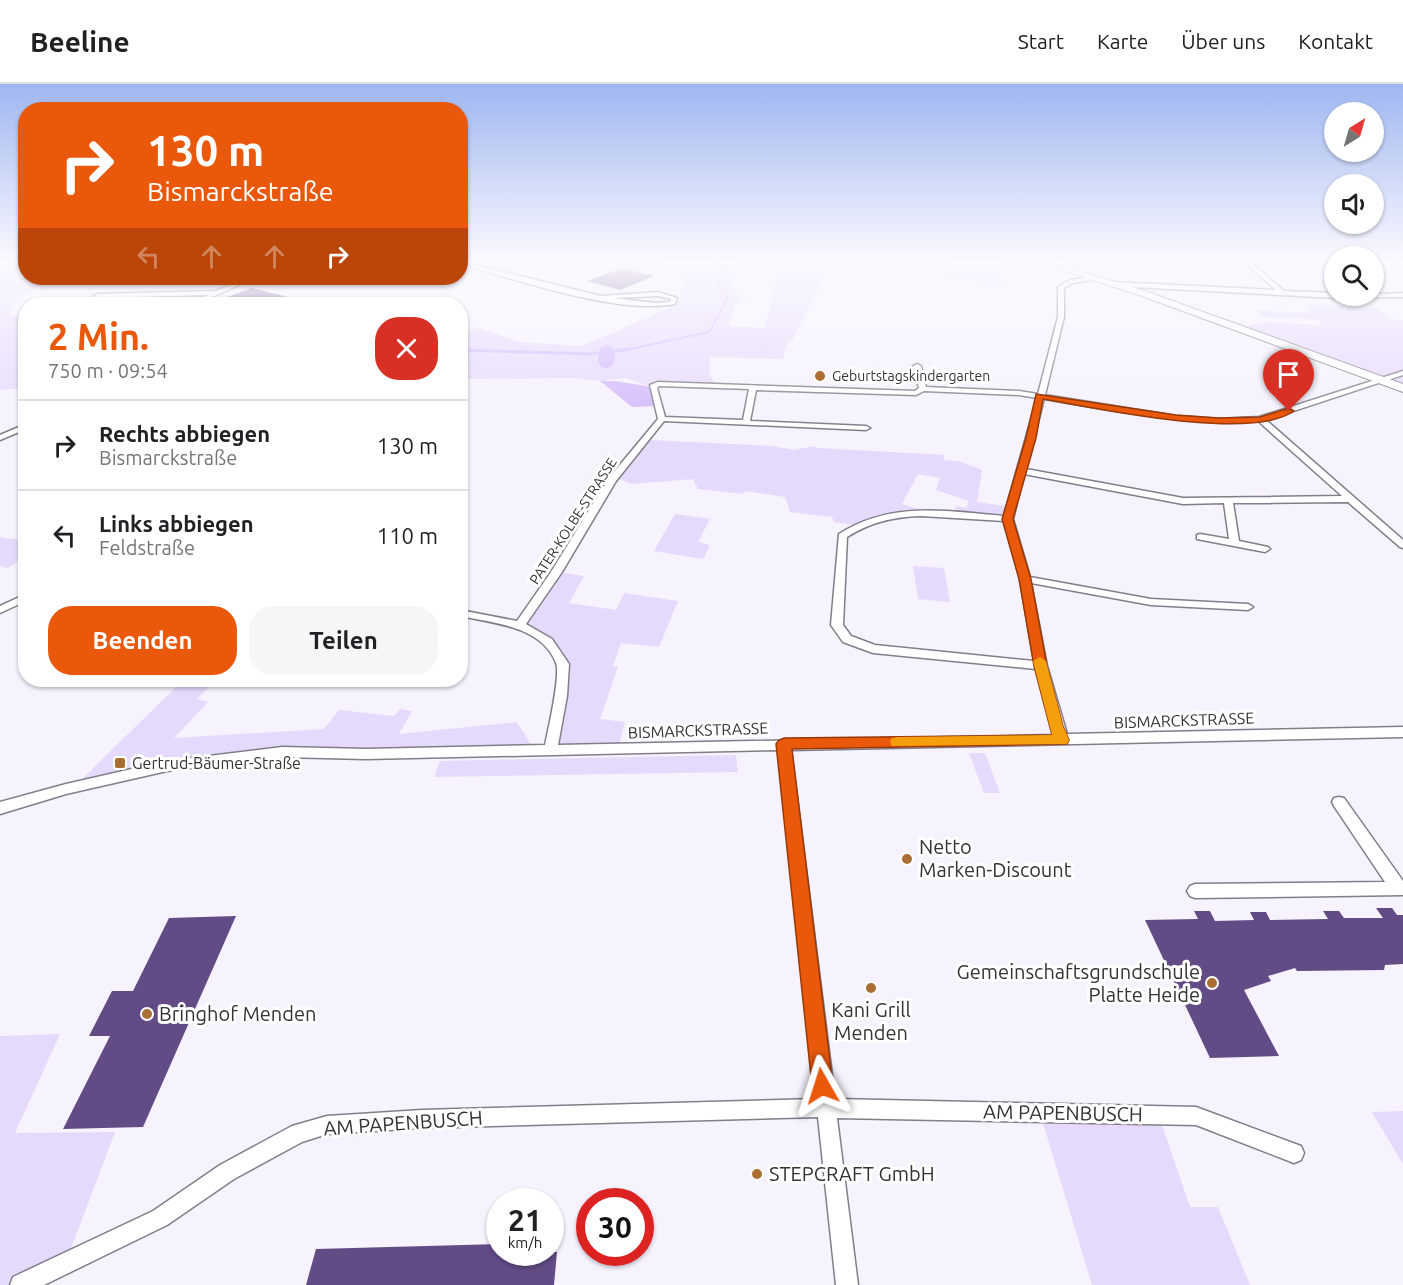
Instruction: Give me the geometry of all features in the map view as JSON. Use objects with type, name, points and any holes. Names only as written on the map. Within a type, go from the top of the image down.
[{"type":"main road","points":[[1206,317],[1403,388]]},
{"type":"street","points":[[1061,317],[1008,519],[1025,579],[1041,666],[1056,726],[1062,740]]},
{"type":"street","points":[[917,366],[923,389]]},
{"type":"street","points":[[866,428],[662,419],[653,387],[658,384],[753,386],[916,393],[923,389],[1039,396],[1176,418],[1219,421],[1260,419],[1403,373]]},
{"type":"street","points":[[746,423],[753,386]]},
{"type":"street","name":"PATER-KOLBE-STRASSE","points":[[520,625],[557,573],[612,481],[635,451],[655,432],[662,419]]},
{"type":"street","points":[[1260,419],[1348,499],[1403,545]]},
{"type":"street","points":[[0,438],[18,430]]},
{"type":"street","points":[[1021,471],[1183,501],[1348,499]]},
{"type":"street","points":[[1228,500],[1234,543]]},
{"type":"street","points":[[1008,519],[905,514],[881,516],[855,525],[842,536],[837,625],[848,639],[873,649],[1041,666]]},
{"type":"street","points":[[1200,537],[1265,549]]},
{"type":"street","points":[[1025,579],[1151,602],[1248,607]]},
{"type":"street","points":[[0,610],[18,601]]},
{"type":"street","points":[[468,615],[520,625],[548,642],[563,664],[561,696],[551,749]]},
{"type":"street","name":"BISMARCKSTRASSE","points":[[0,808],[66,789],[167,766],[282,752],[366,754],[1403,732]]},
{"type":"street","points":[[784,744],[824,1108],[847,1285]]},
{"type":"street","points":[[1340,802],[1400,888]]},
{"type":"street","points":[[1195,891],[1400,888]]},
{"type":"street","name":"AM PAPENBUSCH","points":[[21,1285],[160,1218],[227,1172],[299,1133],[327,1125],[422,1119],[824,1108],[1196,1116],[1294,1153]]},
{"type":"shaded area","points":[[0,317],[18,317],[18,389],[0,390]]},
{"type":"shaded area","points":[[649,317],[731,317],[729,326],[765,328],[767,317],[804,317],[793,339],[786,346],[783,359],[710,357],[709,373],[716,385],[658,384],[653,387],[625,378],[600,381],[572,378],[468,379],[468,331],[480,328],[519,342],[582,346]]},
{"type":"shaded area","points":[[1263,317],[1387,317],[1403,320],[1403,388],[1239,328],[1265,322],[1321,325],[1317,320]]},
{"type":"shaded area","points":[[600,381],[653,387],[659,406],[632,407]]},
{"type":"shaded area","points":[[650,440],[772,446],[794,450],[815,446],[816,448],[945,455],[943,460],[958,461],[982,470],[977,502],[1011,507],[1008,519],[957,515],[955,506],[966,508],[969,501],[936,490],[940,478],[918,474],[902,504],[925,511],[923,514],[881,516],[855,525],[834,522],[832,517],[790,512],[785,497],[745,491],[744,494],[698,489],[693,479],[632,484],[617,478]]},
{"type":"shaded area","points":[[675,514],[710,519],[698,542],[710,545],[703,559],[654,551]]},
{"type":"shaded area","points":[[0,537],[18,540],[18,561],[8,568],[0,566]]},
{"type":"shaded area","points":[[913,566],[944,568],[950,602],[918,599]]},
{"type":"shaded area","points":[[557,572],[584,576],[569,603],[616,610],[624,593],[678,601],[659,647],[621,643],[613,666],[618,667],[600,719],[625,722],[618,749],[551,749],[563,664],[549,643],[520,625]]},
{"type":"shaded area","points":[[176,687],[208,687],[197,699],[208,702],[174,738],[324,729],[339,710],[394,716],[400,709],[412,711],[399,734],[517,722],[534,749],[282,752],[75,786]]},
{"type":"shaded area","points":[[969,753],[985,753],[1000,793],[984,793]]},
{"type":"shaded area","points":[[736,755],[738,772],[434,777],[440,761]]},
{"type":"shaded area","points":[[60,1034],[15,1133],[115,1132],[65,1264],[21,1285],[0,1285],[0,1036]]},
{"type":"shaded area","points":[[1403,1111],[1403,1164],[1372,1112]]},
{"type":"shaded area","points":[[1040,1113],[1159,1116],[1190,1207],[1218,1207],[1250,1285],[1092,1285]]},
{"type":"building","name":"Gemeinschaftsgrundschule Platte Heide","points":[[1376,908],[1392,908],[1397,915],[1403,915],[1403,964],[1385,965],[1384,970],[1297,971],[1295,968],[1268,976],[1271,981],[1244,990],[1279,1056],[1210,1058],[1145,920],[1198,919],[1194,911],[1210,911],[1215,921],[1254,920],[1250,912],[1266,912],[1270,920],[1328,919],[1323,911],[1339,911],[1344,918],[1383,918]]},
{"type":"building","name":"Bringhof Menden","points":[[236,916],[143,1127],[63,1129],[110,1036],[89,1036],[112,991],[133,991],[169,918]]},
{"type":"building","points":[[486,1244],[486,1266],[556,1266],[554,1285],[306,1285],[316,1249]]},
{"type":"waterway","points":[[621,351],[709,332],[717,317]]},
{"type":"waterway","points":[[468,350],[591,354],[629,349]]},
{"type":"waterway","points":[[468,350],[480,351]]},
{"type":"waterway","points":[[606,360],[607,353]]},
{"type":"slow traffic","points":[[898,742],[1062,740],[1056,726],[1040,661]]},
{"type":"place","name":"Geburtstagskindergarten","points":[[820,376]]},
{"type":"place","name":"Gertrud-Bäumer-Straße","points":[[120,763]]},
{"type":"place","name":"Netto Marken-Discount","points":[[907,859]]},
{"type":"place","name":"Gemeinschaftsgrundschule Platte Heide","points":[[1212,983]]},
{"type":"place","name":"Kani Grill Menden","points":[[871,988]]},
{"type":"place","name":"Bringhof Menden","points":[[147,1014]]},
{"type":"place","name":"STEPCRAFT GmbH","points":[[757,1174]]},
{"type":"route","points":[[822,1086],[784,744],[1062,740],[1056,726],[1041,666],[1025,579],[1008,519],[1031,438],[1039,396],[1176,418],[1219,421],[1260,419],[1289,411]]}]
